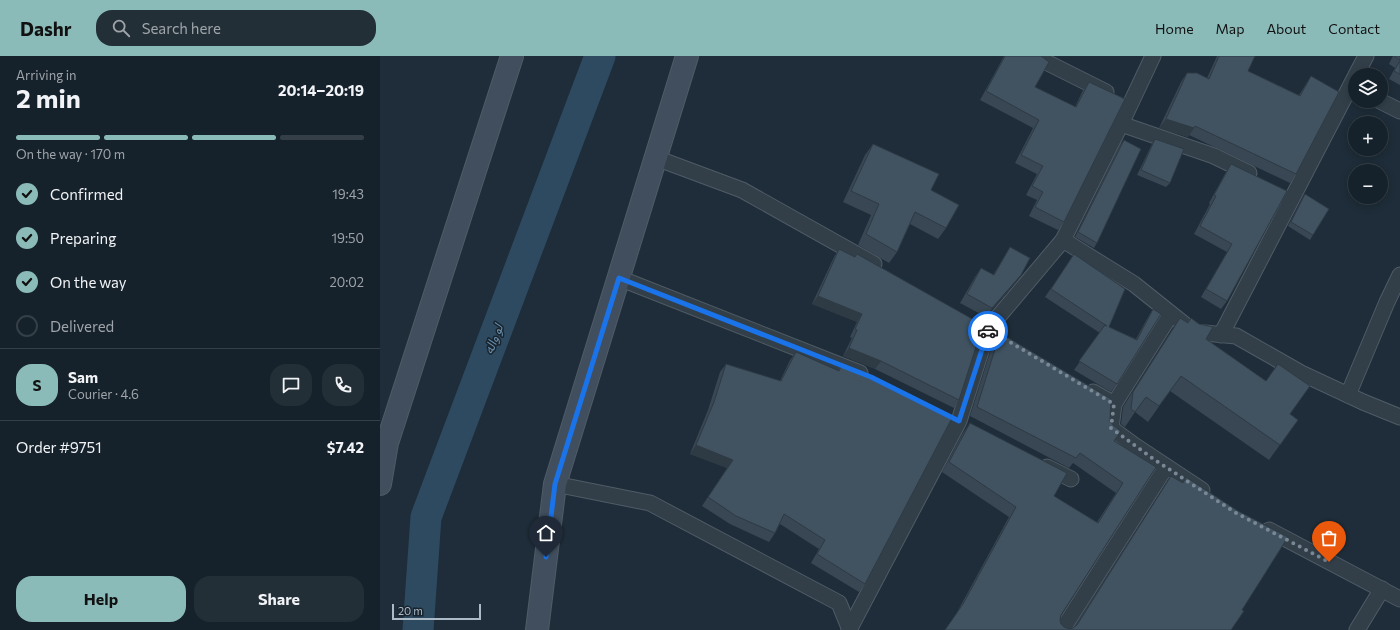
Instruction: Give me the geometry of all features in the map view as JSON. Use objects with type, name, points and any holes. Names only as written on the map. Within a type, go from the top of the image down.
[{"type":"street","points":[[380,484],[387,443],[512,56]]},
{"type":"street","points":[[536,630],[555,484],[687,56]]},
{"type":"lane","points":[[1037,56],[1130,104]]},
{"type":"lane","points":[[850,629],[959,421],[988,329],[1063,240],[1153,56]]},
{"type":"lane","points":[[1360,68],[1366,56]]},
{"type":"lane","points":[[1220,335],[1287,192],[1348,91]]},
{"type":"lane","points":[[1388,105],[1400,111]]},
{"type":"lane","points":[[1121,124],[1214,156],[1260,179]]},
{"type":"lane","points":[[656,158],[742,190],[886,271]]},
{"type":"lane","points":[[1063,240],[1134,284],[1194,332],[1236,336],[1301,373],[1400,417]]},
{"type":"lane","points":[[1348,395],[1400,275]]},
{"type":"lane","points":[[619,278],[871,377]]},
{"type":"lane","points":[[1171,314],[1114,404],[1111,428],[1166,467],[1211,496]]},
{"type":"lane","points":[[975,321],[1002,337]]},
{"type":"lane","points":[[1081,384],[1114,404]]},
{"type":"lane","points":[[946,414],[973,428]]},
{"type":"lane","points":[[1036,461],[1070,479]]},
{"type":"lane","points":[[1062,630],[1166,467]]},
{"type":"lane","points":[[555,484],[650,503],[839,603],[850,629]]},
{"type":"lane","points":[[1257,524],[1400,599]]},
{"type":"lane","points":[[1356,630],[1382,589]]},
{"type":"building","points":[[1005,56],[1041,56],[1049,62],[1035,87],[1076,107],[1089,82],[1125,99],[1064,222],[1035,207],[1043,192],[1032,186],[1043,166],[1021,155],[1039,120],[986,91]]},
{"type":"building","points":[[1219,56],[1255,56],[1248,71],[1300,96],[1311,76],[1339,92],[1296,174],[1195,126],[1194,128],[1166,119],[1187,73],[1197,73],[1209,79]]},
{"type":"building","points":[[1394,56],[1400,56],[1400,60]]},
{"type":"building","points":[[1400,61],[1400,74],[1394,71]]},
{"type":"building","points":[[1155,139],[1184,149],[1170,183],[1141,170]]},
{"type":"building","points":[[1124,140],[1141,149],[1097,243],[1078,232]]},
{"type":"building","points":[[873,144],[939,174],[931,190],[959,205],[946,228],[915,212],[897,252],[866,234],[879,204],[851,191]]},
{"type":"building","points":[[1231,164],[1287,191],[1227,301],[1206,289],[1232,244],[1200,226],[1216,196],[1214,195]]},
{"type":"building","points":[[1305,194],[1329,209],[1313,235],[1291,222]]},
{"type":"building","points":[[1010,247],[1030,258],[1021,275],[992,308],[967,294],[981,268],[994,275]]},
{"type":"building","points":[[839,249],[855,257],[857,254],[983,325],[959,400],[881,361],[849,348],[862,314],[818,296]]},
{"type":"building","points":[[1074,254],[1125,289],[1109,327],[1137,340],[1153,309],[1161,314],[1117,384],[1079,361],[1105,325],[1107,326],[1051,289]]},
{"type":"building","points":[[1180,318],[1188,323],[1191,318],[1199,324],[1213,327],[1206,339],[1266,381],[1278,364],[1310,386],[1290,414],[1298,420],[1280,445],[1181,376],[1159,406],[1146,397],[1135,412],[1131,409],[1133,392]]},
{"type":"building","points":[[1000,333],[1111,399],[1110,421],[1121,431],[1114,441],[1156,467],[1061,615],[1061,624],[1069,629],[1077,625],[1171,476],[1183,483],[1186,477],[1238,511],[1288,537],[1231,630],[945,630],[963,604],[1016,507],[949,462],[970,423],[1067,473],[1054,496],[1098,523],[1123,483],[1080,453],[1076,458],[977,407]]},
{"type":"building","points":[[796,352],[839,371],[842,364],[873,377],[953,416],[865,584],[817,554],[825,540],[784,514],[775,533],[736,516],[708,497],[733,460],[696,445],[714,402],[726,364],[781,381]]},
{"type":"waterway","name":"لو واله","points":[[418,630],[426,517],[600,56]]},
{"type":"way so far","points":[[988,331],[988,329],[1114,404],[1111,428],[1155,460],[1236,513],[1329,562]]},
{"type":"route","points":[[546,557],[555,484],[619,278],[871,377],[959,421],[988,331]]}]
